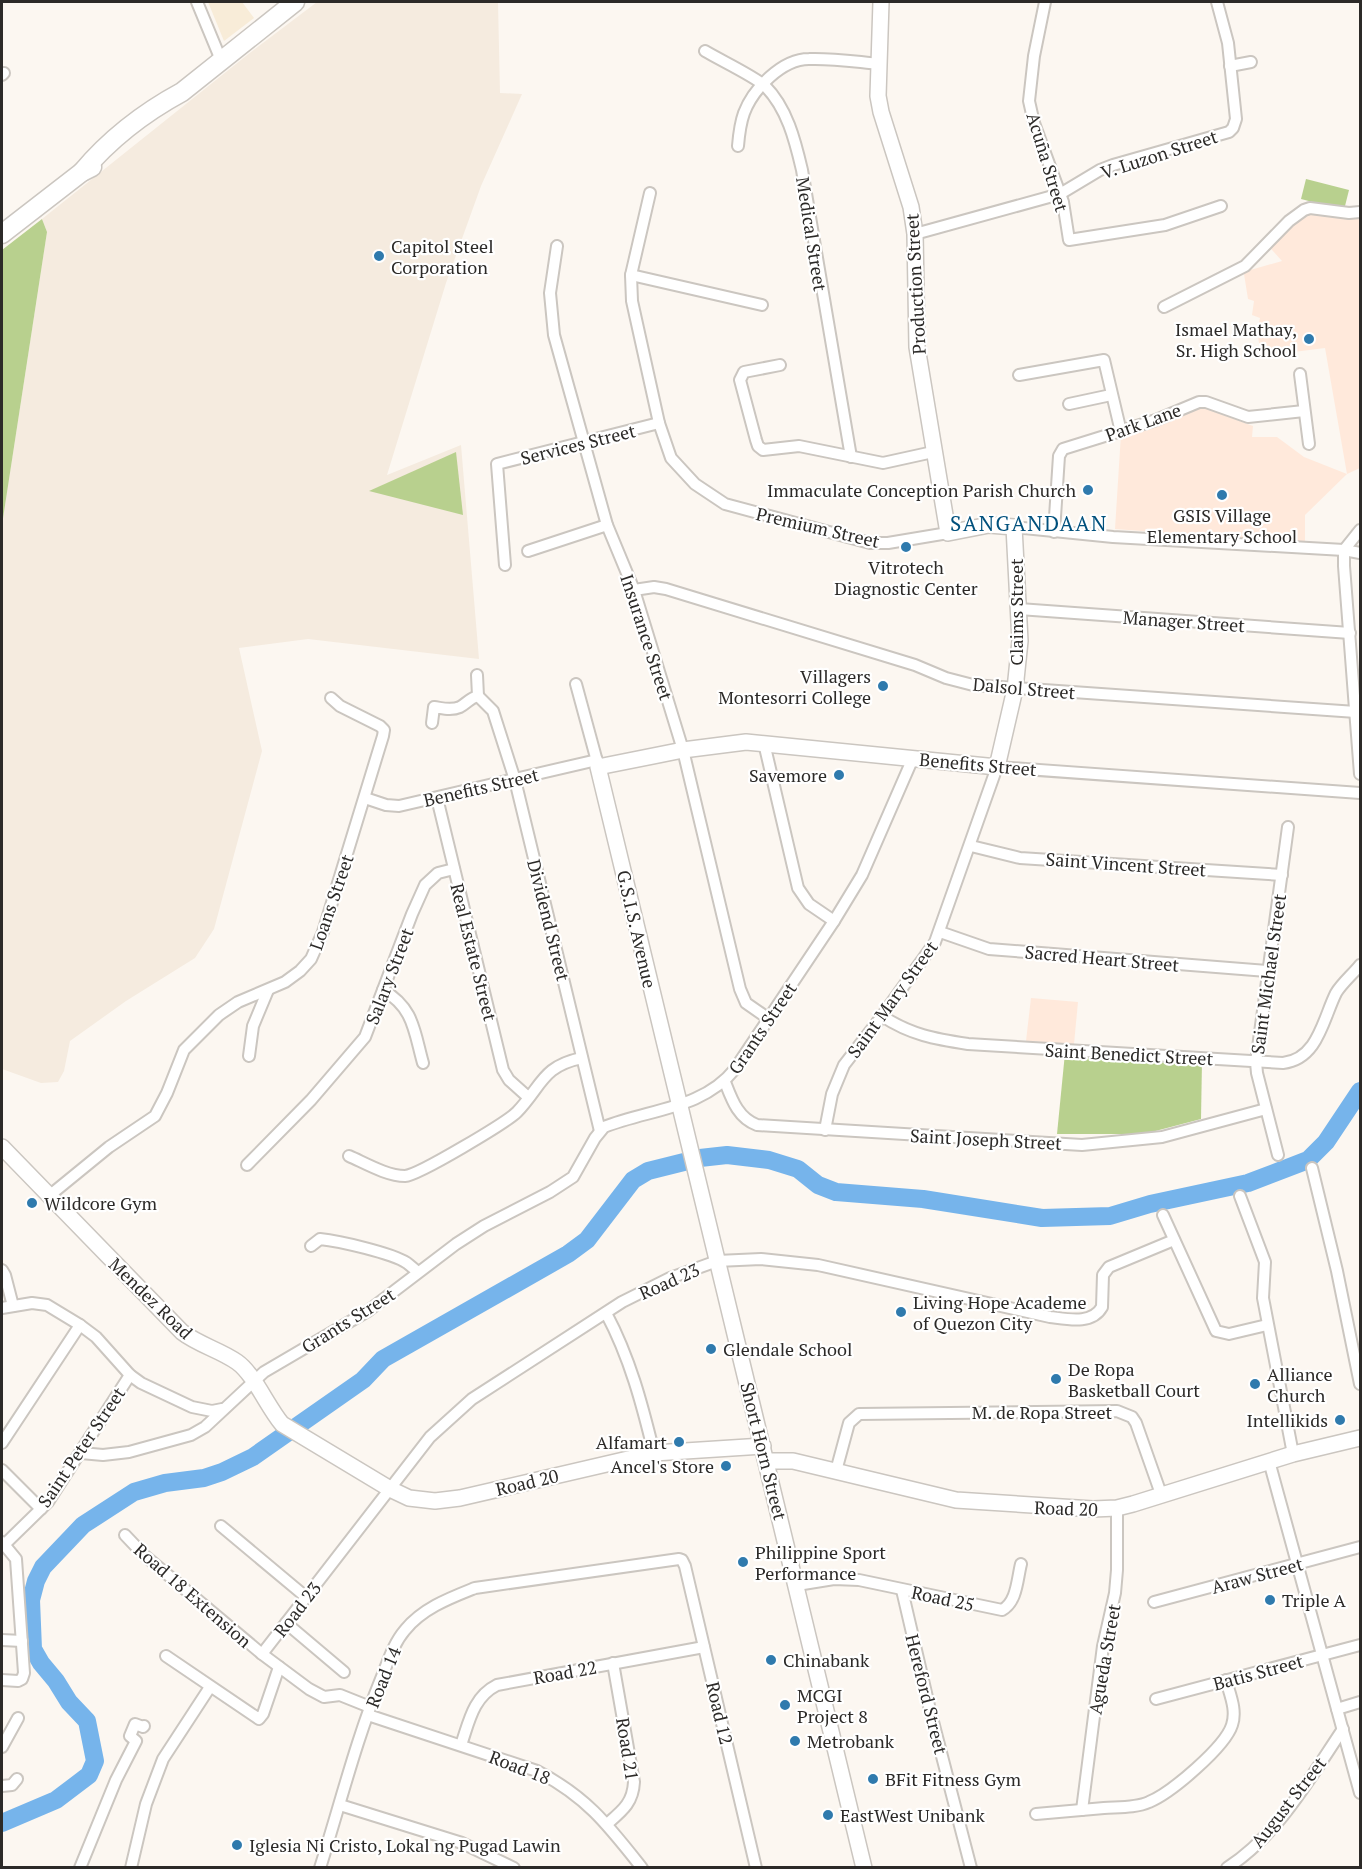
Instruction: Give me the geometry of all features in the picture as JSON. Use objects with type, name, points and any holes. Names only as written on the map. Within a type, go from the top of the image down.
[{"type":"main road","points":[[2,234],[82,172],[109,158],[171,110],[182,92],[295,2]]},
{"type":"street","points":[[197,2],[221,60]]},
{"type":"street","name":"Production Street","points":[[881,2],[879,104],[906,187],[915,234],[917,347],[948,532]]},
{"type":"street","name":"Acuña Street","points":[[1045,2],[1034,56],[1029,101],[1034,123],[1060,194],[1070,240],[1165,225],[1221,206]]},
{"type":"street","points":[[1217,2],[1228,43],[1230,66],[1251,62]]},
{"type":"street","name":"Medical Street","points":[[705,51],[764,85],[789,124],[795,138],[851,457]]},
{"type":"street","points":[[738,146],[745,111],[764,85],[783,68],[808,58],[880,64]]},
{"type":"street","name":"V. Luzon Street","points":[[915,234],[1060,194],[1107,168],[1229,132],[1233,129],[1236,119],[1230,66]]},
{"type":"street","name":"Premium Street","points":[[650,193],[631,274],[632,301],[659,423],[671,458],[681,471],[694,484],[724,504],[879,544],[989,525],[1113,537],[1344,550],[1360,553]]},
{"type":"street","points":[[1164,307],[1245,266],[1289,221],[1304,210],[1310,208],[1349,213],[1360,212]]},
{"type":"street","name":"Insurance Street","points":[[557,246],[550,293],[554,335],[607,525],[634,590],[683,750],[740,989],[746,1003],[769,1019]]},
{"type":"street","points":[[631,274],[762,305]]},
{"type":"street","points":[[1019,375],[1104,360],[1121,432]]},
{"type":"street","points":[[780,365],[744,372],[741,375],[740,381],[759,446],[763,450],[799,446],[883,463],[933,452]]},
{"type":"street","points":[[1300,374],[1309,444]]},
{"type":"street","points":[[1068,404],[1111,395]]},
{"type":"street","name":"Park Lane","points":[[1054,532],[1060,452],[1063,449],[1156,420],[1199,402],[1206,402],[1248,417],[1304,411]]},
{"type":"street","name":"Services Street","points":[[505,565],[496,464],[659,423]]},
{"type":"street","points":[[528,551],[607,525]]},
{"type":"street","name":"Claims Street","points":[[997,767],[1015,689],[1020,641],[1014,527]]},
{"type":"street","points":[[1360,530],[1344,550],[1360,774]]},
{"type":"street","name":"Dalsol Street","points":[[634,590],[660,588],[915,665],[946,678],[973,685],[1356,712]]},
{"type":"street","name":"Manager Street","points":[[1019,609],[1350,633]]},
{"type":"street","points":[[432,723],[434,707],[451,710],[478,696],[477,675]]},
{"type":"street","name":"G.S.I.S. Avenue","points":[[576,684],[598,764],[696,1174]]},
{"type":"street","name":"Dividend Street","points":[[478,696],[493,711],[515,780],[600,1131]]},
{"type":"street","name":"Loans Street","points":[[49,1196],[109,1147],[155,1116],[184,1050],[219,1015],[238,1002],[285,982],[311,959],[318,946],[384,730],[331,699]]},
{"type":"street","name":"Benefits Street","points":[[365,798],[394,806],[598,764],[728,743],[764,743],[997,767],[1360,793]]},
{"type":"street","points":[[764,743],[798,888],[809,904],[834,921]]},
{"type":"street","name":"Grants Street","points":[[81,1454],[103,1455],[129,1452],[164,1444],[205,1427],[253,1380],[276,1364],[368,1311],[418,1272],[484,1226],[550,1192],[573,1176],[600,1131],[609,1125],[680,1105],[703,1096],[724,1082],[834,921],[870,860],[913,758]]},
{"type":"street","name":"Saint Mary Street","points":[[825,1130],[832,1095],[844,1065],[882,1016],[940,932],[997,767]]},
{"type":"street","name":"Real Estate Street","points":[[437,798],[503,1070],[509,1080],[528,1097]]},
{"type":"street","name":"Saint Michael Street","points":[[1278,1155],[1256,1062],[1288,827]]},
{"type":"street","name":"Saint Vincent Street","points":[[970,846],[1020,858],[1282,875]]},
{"type":"street","name":"Salary Street","points":[[247,1165],[311,1101],[365,1037],[425,885],[438,873],[454,869]]},
{"type":"street","name":"Sacred Heart Street","points":[[940,932],[989,949],[1267,971]]},
{"type":"street","name":"Saint Benedict Street","points":[[882,1016],[895,1025],[922,1036],[968,1044],[1256,1062],[1293,1062],[1301,1057],[1316,1039],[1339,989],[1360,965]]},
{"type":"street","points":[[249,1056],[253,1026],[268,990]]},
{"type":"street","points":[[383,990],[397,998],[405,1007],[411,1019],[423,1063]]},
{"type":"street","points":[[349,1156],[396,1174],[406,1176],[414,1173],[516,1113],[556,1066],[582,1058]]},
{"type":"street","name":"Saint Joseph Street","points":[[724,1082],[735,1106],[742,1116],[753,1124],[1082,1145],[1162,1137],[1266,1109]]},
{"type":"street","name":"Mendez Road","points":[[2,1146],[182,1332],[237,1362],[253,1380],[271,1411],[282,1424],[305,1438]]},
{"type":"street","points":[[1312,1168],[1337,1271],[1360,1384]]},
{"type":"street","name":"Short Horn Street","points":[[696,1174],[864,1868]]},
{"type":"street","points":[[1239,1197],[1265,1262],[1263,1298],[1293,1454]]},
{"type":"street","points":[[1163,1215],[1216,1331],[1228,1334],[1267,1325]]},
{"type":"street","points":[[316,1240],[347,1244],[398,1259],[406,1262],[418,1272]]},
{"type":"street","name":"Road 23","points":[[262,1654],[430,1437],[454,1413],[622,1302],[670,1278],[717,1260],[761,1259],[818,1265],[1072,1320],[1086,1318],[1100,1311],[1103,1275],[1109,1267],[1174,1240]]},
{"type":"street","points":[[2,1270],[5,1275],[7,1307],[32,1303],[47,1305],[80,1325],[96,1338],[130,1375],[141,1383],[192,1407],[212,1411],[222,1409]]},
{"type":"street","points":[[606,1313],[634,1376],[654,1453]]},
{"type":"street","points":[[2,1443],[80,1325]]},
{"type":"street","name":"Saint Peter Street","points":[[3,1543],[48,1502],[130,1375]]},
{"type":"street","points":[[192,1407],[197,1424],[194,1433]]},
{"type":"street","name":"M. de Ropa Street","points":[[836,1471],[849,1423],[859,1414],[1117,1411],[1132,1417],[1136,1423],[1161,1494]]},
{"type":"street","name":"Road 20","points":[[305,1438],[390,1488],[409,1498],[421,1500],[447,1500],[654,1453],[765,1454],[956,1500],[1094,1509],[1117,1508],[1293,1454],[1360,1438]]},
{"type":"street","points":[[1269,1461],[1360,1793]]},
{"type":"street","points":[[2,1470],[41,1509]]},
{"type":"street","name":"Agueda Street","points":[[1082,1810],[1103,1646],[1115,1593],[1117,1508]]},
{"type":"street","points":[[221,1526],[306,1597]]},
{"type":"street","name":"Road 18 Extension","points":[[125,1535],[144,1555],[262,1654]]},
{"type":"street","points":[[2,1680],[18,1681],[24,1676],[16,1558],[3,1543]]},
{"type":"street","name":"Araw Street","points":[[1154,1602],[1360,1547]]},
{"type":"street","name":"Road 14","points":[[320,1868],[369,1711],[394,1646],[405,1630],[420,1615],[445,1600],[475,1588],[674,1559],[682,1560]]},
{"type":"street","name":"Road 12","points":[[682,1560],[756,1868]]},
{"type":"street","name":"Road 25","points":[[797,1585],[844,1579],[1002,1610],[1009,1607],[1013,1601],[1020,1564]]},
{"type":"street","name":"Hereford Street","points":[[902,1590],[971,1868]]},
{"type":"street","points":[[286,1623],[344,1672]]},
{"type":"street","points":[[2,1640],[22,1641]]},
{"type":"street","name":"Batis Street","points":[[1156,1699],[1360,1645]]},
{"type":"street","name":"Road 22","points":[[461,1746],[476,1704],[489,1689],[508,1682],[704,1647]]},
{"type":"street","name":"Road 18","points":[[262,1654],[319,1695],[329,1698],[340,1695],[369,1711],[545,1775],[561,1784],[584,1800],[607,1824],[642,1868]]},
{"type":"street","points":[[166,1656],[259,1719],[263,1714],[279,1667]]},
{"type":"street","name":"Road 21","points":[[607,1824],[628,1805],[633,1795],[634,1782],[613,1663]]},
{"type":"street","points":[[1035,1814],[1126,1807],[1148,1803],[1168,1791],[1197,1768],[1232,1726],[1234,1710],[1226,1680]]},
{"type":"street","points":[[131,1868],[146,1804],[160,1767],[210,1687]]},
{"type":"street","points":[[1338,1712],[1360,1702]]},
{"type":"street","points":[[2,1748],[18,1718]]},
{"type":"street","points":[[80,1868],[116,1780],[136,1741],[130,1736],[135,1724],[144,1726]]},
{"type":"street","name":"August Street","points":[[1227,1868],[1260,1842],[1290,1805],[1343,1729]]},
{"type":"street","points":[[2,1786],[12,1785],[17,1779]]},
{"type":"street","points":[[340,1805],[462,1844],[514,1868]]},
{"type":"shaded area","points":[[208,2],[242,2],[254,18],[224,41]]},
{"type":"shaded area","name":"Capitol Steel Corporation","points":[[317,2],[498,2],[500,93],[522,94],[481,186],[446,283],[387,475],[461,445],[479,659],[308,639],[239,648],[262,751],[214,929],[195,958],[126,1001],[70,1041],[64,1071],[58,1082],[41,1083],[2,1069],[2,525],[47,232],[42,219]]},
{"type":"shaded area","name":"Ismael Mathay, Sr. High School","points":[[1310,207],[1360,219],[1360,468],[1347,474],[1325,348],[1261,356],[1257,330],[1260,318],[1252,315],[1254,301],[1248,299],[1244,274],[1247,271],[1282,261],[1264,241]]},
{"type":"shaded area","name":"GSIS Village Elementary School","points":[[1201,407],[1253,426],[1252,437],[1277,437],[1304,457],[1347,474],[1305,515],[1305,543],[1115,529],[1121,434]]},
{"type":"shaded area","points":[[1031,998],[1078,1002],[1074,1044],[1026,1041]]},
{"type":"green space","points":[[1306,179],[1349,190],[1344,210],[1301,199]]},
{"type":"green space","points":[[42,219],[47,232],[2,525],[2,250]]},
{"type":"green space","points":[[456,452],[463,515],[369,491]]},
{"type":"green space","points":[[1065,1053],[1202,1061],[1201,1119],[1144,1134],[1057,1134]]},
{"type":"waterway","points":[[2,1823],[56,1800],[89,1775],[95,1761],[87,1721],[69,1702],[33,1649],[31,1600],[36,1581],[43,1567],[83,1525],[134,1492],[165,1483],[204,1478],[253,1457],[363,1380],[383,1359],[568,1254],[587,1240],[633,1180],[648,1171],[700,1158],[727,1155],[769,1160],[798,1169],[818,1185],[836,1192],[923,1199],[1042,1218],[1110,1216],[1150,1204],[1248,1183],[1308,1160],[1326,1142],[1360,1091]]},
{"type":"place","name":"Capitol Steel Corporation","points":[[379,256]]},
{"type":"place","name":"Ismael Mathay, Sr. High School","points":[[1309,339]]},
{"type":"place","name":"Immaculate Conception Parish Church","points":[[1088,490]]},
{"type":"place","name":"GSIS Village Elementary School","points":[[1222,495]]},
{"type":"place","name":"Vitrotech Diagnostic Center","points":[[906,547]]},
{"type":"place","name":"Villagers Montesorri College","points":[[883,686]]},
{"type":"place","name":"Savemore","points":[[839,775]]},
{"type":"place","name":"Wildcore Gym","points":[[32,1203]]},
{"type":"place","name":"Living Hope Academe of Quezon City","points":[[901,1312]]},
{"type":"place","name":"Glendale School","points":[[711,1349]]},
{"type":"place","name":"De Ropa Basketball Court","points":[[1056,1379]]},
{"type":"place","name":"Alliance Church","points":[[1255,1384]]},
{"type":"place","name":"Intellikids","points":[[1340,1420]]},
{"type":"place","name":"Alfamart","points":[[679,1442]]},
{"type":"place","name":"Ancel's Store","points":[[726,1466]]},
{"type":"place","name":"Philippine Sport Performance","points":[[743,1562]]},
{"type":"place","name":"Triple A","points":[[1270,1600]]},
{"type":"place","name":"Chinabank","points":[[771,1660]]},
{"type":"place","name":"MCGI Project 8","points":[[785,1705]]},
{"type":"place","name":"Metrobank","points":[[795,1741]]},
{"type":"place","name":"BFit Fitness Gym","points":[[873,1779]]},
{"type":"place","name":"EastWest Unibank","points":[[828,1815]]},
{"type":"place","name":"Iglesia Ni Cristo, Lokal ng Pugad Lawin","points":[[237,1845]]},
{"type":"district","name":"SANGANDAAN","points":[[1029,523]]}]
